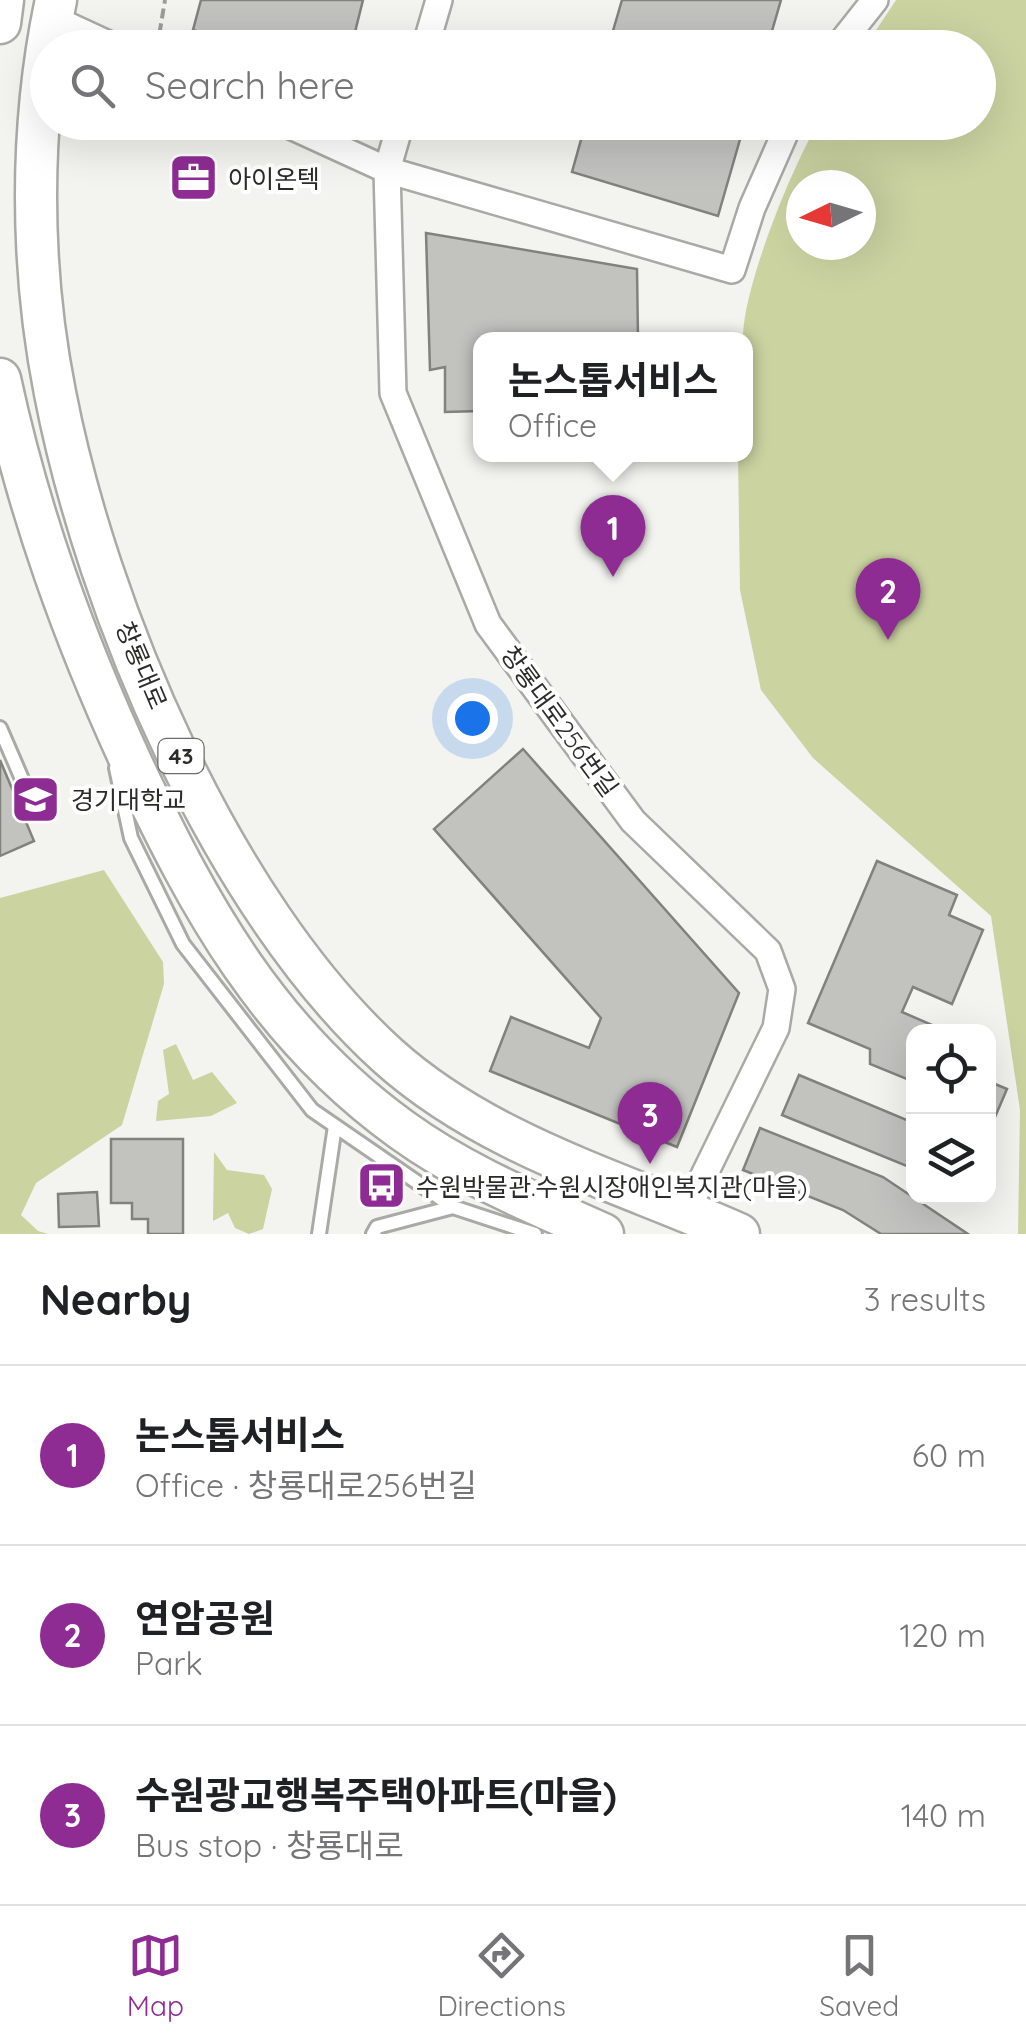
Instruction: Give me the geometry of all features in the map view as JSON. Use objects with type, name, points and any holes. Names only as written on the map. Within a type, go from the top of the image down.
[{"type":"main road","points":[[0,23],[3,0]]},
{"type":"main road","name":"창룡대로","points":[[40,140],[38,219],[55,393],[80,490],[127,632],[208,815],[315,978],[390,1058],[436,1093],[503,1133],[739,1234]]},
{"type":"main road","name":"창룡대로","points":[[0,378],[43,550],[99,692],[185,878],[257,988],[304,1041],[401,1129],[458,1167],[603,1234]]},
{"type":"street","points":[[430,30],[439,0]]},
{"type":"street","points":[[851,30],[874,0]]},
{"type":"street","points":[[54,9],[88,30]]},
{"type":"street","points":[[321,140],[387,170],[732,270],[752,208],[782,140]]},
{"type":"street","name":"창룡대로256번길","points":[[396,140],[387,170],[393,393],[488,624],[634,820],[768,951],[782,988],[776,1028],[686,1210]]},
{"type":"lane","points":[[99,692],[131,838],[183,944],[299,1095],[335,1126],[453,1207],[535,1234]]},
{"type":"lane","points":[[0,728],[25,786]]},
{"type":"lane","points":[[318,1234],[335,1126]]},
{"type":"lane","points":[[372,1234],[377,1227],[453,1207]]},
{"type":"path","points":[[160,30],[166,0]]},
{"type":"green space","points":[[896,0],[1026,0],[1026,1234],[1018,1234],[1020,1110],[991,916],[813,758],[761,690],[740,590],[738,462],[753,462],[753,332],[743,332],[752,285],[786,189],[786,260],[876,260],[876,170],[795,170],[809,140],[996,140],[996,30],[876,30]]},
{"type":"green space","points":[[104,870],[163,962],[164,984],[122,1125],[36,1183],[21,1215],[38,1231],[48,1234],[0,1234],[0,898]]},
{"type":"green space","points":[[176,1044],[193,1080],[212,1072],[237,1103],[211,1116],[156,1121],[158,1101],[169,1094],[163,1050]]},
{"type":"green space","points":[[214,1152],[227,1170],[264,1175],[272,1189],[263,1229],[249,1234],[235,1228],[228,1213],[213,1221]]},
{"type":"building","points":[[201,0],[363,0],[356,30],[193,30]]},
{"type":"building","points":[[622,0],[781,0],[772,30],[613,30]]},
{"type":"building","points":[[581,140],[740,140],[718,216],[572,172]]},
{"type":"building","points":[[426,233],[637,269],[638,332],[473,332],[473,411],[445,412],[445,367],[430,370]]},
{"type":"building","points":[[523,749],[739,993],[677,1147],[490,1071],[511,1017],[589,1048],[601,1018],[434,829]]},
{"type":"building","points":[[0,760],[34,841],[0,856]]},
{"type":"building","points":[[877,861],[957,895],[949,915],[983,930],[952,1004],[913,987],[902,1012],[930,1024],[906,1024],[906,1079],[870,1064],[870,1049],[808,1023]]},
{"type":"building","points":[[799,1075],[906,1120],[906,1166],[782,1115]]},
{"type":"building","points":[[996,1084],[1007,1089],[996,1115]]},
{"type":"building","points":[[760,1128],[883,1177],[906,1192],[906,1204],[923,1204],[968,1234],[881,1234],[843,1210],[743,1170]]},
{"type":"building","points":[[111,1139],[183,1139],[183,1234],[148,1234],[148,1219],[132,1219],[132,1203],[111,1203]]},
{"type":"building","points":[[97,1192],[99,1226],[59,1227],[58,1194]]},
{"type":"place","name":"아이온텍","points":[[193,178]]},
{"type":"place","name":"논스톱서비스","points":[[613,577]]},
{"type":"place","name":"연암공원","points":[[888,640]]},
{"type":"place","name":"경기대학교","points":[[36,799]]},
{"type":"place","name":"수원광교행복주택아파트(마을)","points":[[650,1164]]},
{"type":"place","name":"수원박물관.수원시장애인복지관(마을)","points":[[381,1186]]}]
